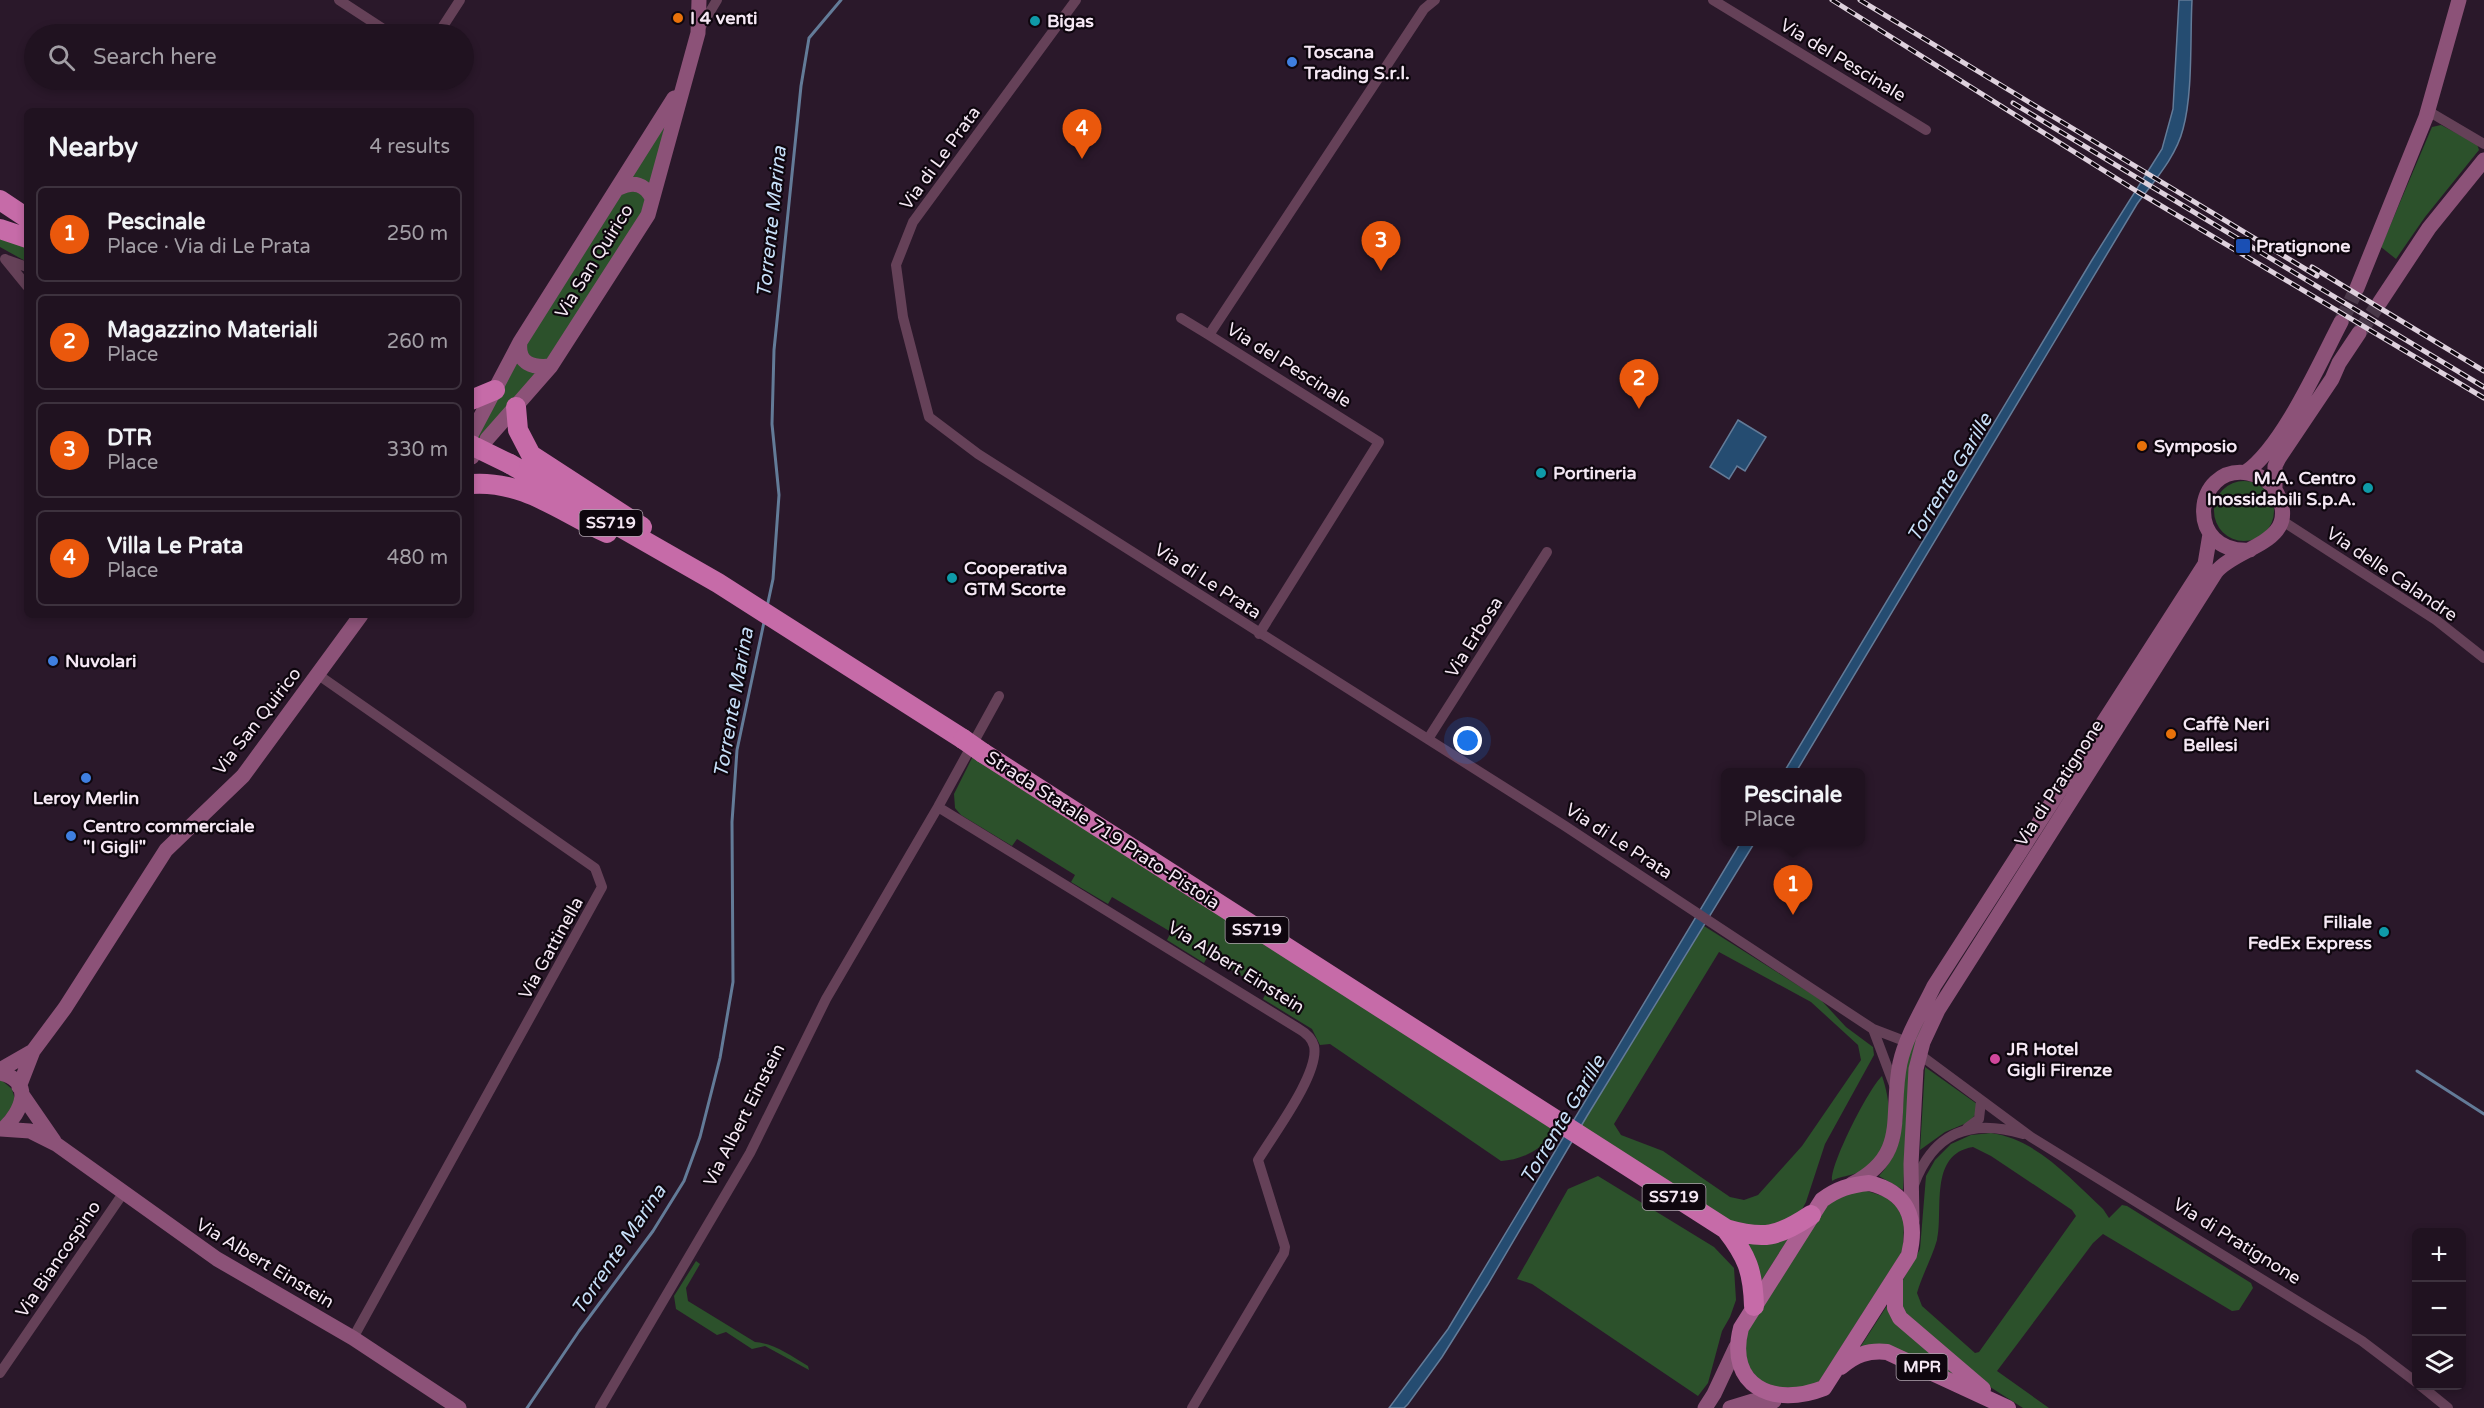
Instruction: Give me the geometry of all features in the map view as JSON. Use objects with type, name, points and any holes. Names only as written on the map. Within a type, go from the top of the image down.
[{"type":"highway","points":[[0,200],[24,216]]},
{"type":"highway","points":[[0,214],[24,226]]},
{"type":"highway","points":[[0,229],[24,237]]},
{"type":"highway","points":[[474,399],[495,390]]},
{"type":"highway","points":[[516,407],[518,430],[531,455],[627,517],[716,582]]},
{"type":"highway","name":"Strada Statale 719 Prato-Pistoia","points":[[477,439],[510,464],[716,582],[808,639],[1622,1165],[1726,1229]]},
{"type":"highway","points":[[474,484],[495,483],[521,489],[576,519],[716,582]]},
{"type":"highway","name":"SS719","points":[[1726,1229],[1753,1236],[1772,1236],[1790,1229],[1810,1215]]},
{"type":"highway","name":"SS719","points":[[1726,1229],[1744,1252],[1749,1267],[1754,1306]]},
{"type":"main road","points":[[1869,1183],[1897,1194],[1912,1222],[1913,1238],[1909,1255],[1824,1388],[1809,1398],[1792,1402],[1773,1401],[1756,1392],[1747,1383],[1739,1369],[1736,1347],[1741,1328],[1810,1215],[1822,1200],[1835,1190],[1851,1185],[1869,1183]]},
{"type":"main road","name":"MPR","points":[[1895,1279],[1895,1308],[1900,1318],[1977,1384],[2009,1408]]},
{"type":"main road","name":"MPR","points":[[1836,1371],[1861,1354],[1874,1351],[1887,1352],[2009,1408]]},
{"type":"street","points":[[339,0],[376,24]]},
{"type":"street","name":"Via San Quirico","points":[[477,439],[516,407],[551,366],[648,215],[684,77],[698,33],[699,0]]},
{"type":"street","points":[[698,33],[717,0]]},
{"type":"street","name":"Via di Le Prata","points":[[1076,0],[913,222],[896,265],[903,317],[929,417],[966,446],[1690,907],[1874,1029],[1907,1042]]},
{"type":"street","name":"Via del Pescinale","points":[[1259,634],[1379,442],[1209,335],[1424,9],[1435,0]]},
{"type":"street","name":"Via del Pescinale","points":[[1713,0],[1926,130]]},
{"type":"street","points":[[2357,288],[2428,111],[2459,0]]},
{"type":"street","points":[[444,24],[457,1]]},
{"type":"street","name":"Via San Quirico","points":[[477,439],[495,390],[520,342],[663,119],[684,77]]},
{"type":"street","points":[[2428,111],[2484,144]]},
{"type":"street","points":[[2380,302],[2429,228],[2484,160]]},
{"type":"street","points":[[620,188],[635,184],[648,190],[652,198]]},
{"type":"street","points":[[2,258],[24,266]]},
{"type":"street","points":[[2,258],[24,283]]},
{"type":"street","points":[[1182,318],[1209,335]]},
{"type":"street","name":"Via di Pratignone","points":[[1851,1185],[1875,1170],[1889,1152],[1895,1129],[1900,1065],[1907,1042],[1934,986],[2205,564],[2210,534],[2203,512],[2209,490],[2226,476],[2246,472],[2272,446],[2289,420],[2341,322]]},
{"type":"street","points":[[2289,420],[2339,363],[2359,333]]},
{"type":"street","points":[[520,342],[519,349],[525,363],[538,368],[551,366]]},
{"type":"street","points":[[2275,490],[2275,466],[2279,457],[2332,379],[2339,363]]},
{"type":"street","points":[[2246,472],[2258,475],[2275,490],[2280,499],[2281,520]]},
{"type":"street","name":"Via di Pratignone","points":[[1919,1054],[1938,1010],[2207,586],[2223,563],[2270,539],[2281,520]]},
{"type":"street","name":"Via delle Calandre","points":[[2281,520],[2436,620],[2484,658]]},
{"type":"street","points":[[2210,534],[2228,548],[2250,550]]},
{"type":"street","name":"Via Erbosa","points":[[1428,740],[1547,552]]},
{"type":"street","name":"Via San Quirico","points":[[2,1129],[16,1118],[33,1051],[65,1008],[166,850],[243,776],[359,618]]},
{"type":"street","name":"Via Gattinella","points":[[317,674],[595,868],[602,886],[353,1338]]},
{"type":"street","name":"Via Albert Einstein","points":[[600,1408],[750,1153],[825,999],[938,807],[999,696]]},
{"type":"street","name":"Via Albert Einstein","points":[[938,807],[1306,1033],[1314,1046],[1311,1072],[1258,1160],[1285,1246],[1284,1254],[1192,1408]]},
{"type":"street","points":[[1874,1029],[1897,1096]]},
{"type":"street","name":"Via San Quirico","points":[[21,1092],[12,1078],[0,1071],[33,1051]]},
{"type":"street","points":[[1919,1054],[2031,1137]]},
{"type":"street","points":[[1912,1222],[1911,1194],[1919,1054]]},
{"type":"street","name":"Via Albert Einstein","points":[[21,1092],[56,1144]]},
{"type":"street","points":[[1911,1194],[1922,1165],[1931,1153],[1947,1138],[1965,1130],[1978,1119],[1981,1101]]},
{"type":"street","points":[[1965,1130],[1992,1127],[2031,1137]]},
{"type":"street","name":"Via Albert Einstein","points":[[2,1129],[30,1131],[56,1144],[217,1259],[353,1338],[459,1408]]},
{"type":"street","name":"Via di Pratignone","points":[[2031,1137],[2362,1341],[2412,1379]]},
{"type":"street","name":"Via Biancospino","points":[[0,1373],[124,1192]]},
{"type":"street","points":[[1705,1408],[1736,1347]]},
{"type":"street","points":[[2426,1390],[2448,1408]]},
{"type":"street","points":[[1730,1408],[1753,1401],[1773,1401]]},
{"type":"green space","points":[[665,124],[651,190],[629,180]]},
{"type":"green space","points":[[2441,125],[2477,144],[2479,150],[2425,217],[2396,259],[2381,247],[2432,127]]},
{"type":"green space","points":[[640,190],[648,203],[548,361],[529,361],[524,343],[620,193]]},
{"type":"green space","points":[[0,235],[24,245],[24,260],[0,247]]},
{"type":"green space","points":[[517,355],[542,372],[474,449],[474,438]]},
{"type":"green space","points":[[2244,481],[2265,490],[2274,511],[2265,532],[2244,541],[2223,532],[2214,511],[2223,490]]},
{"type":"green space","points":[[973,756],[1555,1131],[1531,1152],[1501,1161],[1330,1044],[1320,1045],[1312,1029],[1263,999],[1267,991],[1208,956],[1204,963],[1167,940],[1171,932],[1112,897],[1108,904],[1071,882],[1075,875],[1017,839],[1012,846],[961,815],[955,808],[954,794]]},
{"type":"green space","points":[[1704,926],[1821,1000],[1846,1027],[1873,1047],[1874,1055],[1825,1144],[1806,1202],[1799,1215],[1789,1223],[1744,1229],[1580,1128]],"holes":[[[1719,952],[1811,1002],[1858,1045],[1861,1060],[1802,1146],[1758,1195],[1744,1200],[1730,1197],[1663,1151],[1621,1135],[1614,1124]]]},
{"type":"green space","points":[[1923,1023],[1925,1024],[1911,1059],[1903,1190],[1879,1176],[1897,1148],[1903,1119],[1908,1057]]},
{"type":"green space","points":[[1925,1067],[1977,1104],[1975,1115],[1969,1122],[1945,1132],[1920,1150]]},
{"type":"green space","points":[[1882,1076],[1889,1116],[1888,1130],[1879,1154],[1859,1172],[1832,1181],[1837,1159],[1851,1127],[1868,1095]]},
{"type":"green space","points":[[0,1079],[12,1089],[16,1103],[0,1122]]},
{"type":"green space","points":[[1991,1133],[2023,1143],[2065,1173],[2103,1209],[2109,1218],[2122,1205],[2127,1206],[2251,1283],[2253,1288],[2239,1310],[2232,1311],[2103,1234],[2093,1243],[1997,1371],[2049,1408],[2023,1408],[1987,1385],[1904,1316],[1899,1287],[1920,1249],[1926,1176],[1935,1160],[1951,1144],[1971,1135]],"holes":[[[1973,1147],[1991,1156],[2072,1210],[2076,1216],[1979,1352],[1975,1353],[1922,1306],[1917,1293],[1937,1240],[1941,1186],[1949,1161],[1959,1152]]]},
{"type":"green space","points":[[1598,1176],[1714,1247],[1734,1268],[1736,1300],[1722,1331],[1708,1383],[1698,1396],[1532,1284],[1517,1279],[1568,1189]]},
{"type":"green space","points":[[1864,1190],[1886,1197],[1897,1207],[1904,1221],[1903,1250],[1818,1383],[1811,1388],[1763,1387],[1744,1359],[1747,1332],[1826,1207],[1837,1197]]},
{"type":"green space","points":[[1790,1236],[1760,1283],[1742,1238]]},
{"type":"green space","points":[[696,1261],[700,1264],[686,1288],[688,1301],[755,1342],[769,1345],[788,1354],[808,1366],[809,1370],[765,1346],[752,1349],[726,1332],[717,1335],[676,1309],[674,1296]]},
{"type":"green space","points":[[1890,1301],[1977,1388],[1861,1346]]},
{"type":"water","points":[[2179,0],[2192,0],[2188,99],[2183,129],[2175,149],[2137,204],[1798,768],[1786,768],[2092,260],[2162,149],[2173,109]]},
{"type":"water","points":[[1738,420],[1766,437],[1745,471],[1737,466],[1729,479],[1710,467]]},
{"type":"water","points":[[1739,846],[1753,846],[1442,1357],[1404,1408],[1389,1408],[1448,1329]]},
{"type":"waterway","name":"Torrente Marina","points":[[767,607],[773,579],[779,495],[772,424],[774,350],[801,86],[809,38],[841,0]]},
{"type":"waterway","name":"Torrente Marina","points":[[527,1408],[579,1331],[653,1231],[684,1181],[700,1137],[720,1058],[733,982],[732,822],[737,750],[764,622]]},
{"type":"waterway","points":[[2417,1071],[2484,1114]]},
{"type":"tunnel","points":[[2341,322],[2357,288]]},
{"type":"tunnel","points":[[2359,333],[2380,302]]},
{"type":"railway","points":[[1832,0],[2138,192],[2484,398]]},
{"type":"railway","points":[[1860,0],[2317,276]]},
{"type":"railway","points":[[2013,103],[2484,387]]},
{"type":"railway","points":[[2312,267],[2484,371]]},
{"type":"place","name":"I 4 venti","points":[[678,18]]},
{"type":"place","name":"Bigas","points":[[1035,21]]},
{"type":"place","name":"Toscana Trading S.r.l.","points":[[1292,62]]},
{"type":"place","name":"Villa Le Prata","points":[[1082,159]]},
{"type":"place","name":"Pratignone","points":[[2243,246]]},
{"type":"place","name":"DTR","points":[[1381,271]]},
{"type":"place","name":"Magazzino Materiali","points":[[1639,409]]},
{"type":"place","name":"Symposio","points":[[2142,446]]},
{"type":"place","name":"Portineria","points":[[1541,473]]},
{"type":"place","name":"M.A. Centro Inossidabili S.p.A.","points":[[2368,488]]},
{"type":"place","name":"Cooperativa GTM Scorte","points":[[952,578]]},
{"type":"place","name":"Nuvolari","points":[[53,661]]},
{"type":"place","name":"Caffè Neri Bellesi","points":[[2171,734]]},
{"type":"place","name":"Leroy Merlin","points":[[86,778]]},
{"type":"place","name":"Centro commerciale \"I Gigli\"","points":[[71,836]]},
{"type":"place","name":"Pescinale","points":[[1793,915]]},
{"type":"place","name":"Filiale FedEx Express","points":[[2384,932]]},
{"type":"place","name":"JR Hotel Gigli Firenze","points":[[1995,1059]]},
{"type":"water label","name":"Torrente Garille","points":[[1950,478]]},
{"type":"water label","name":"Torrente Garille","points":[[1563,1120]]}]
